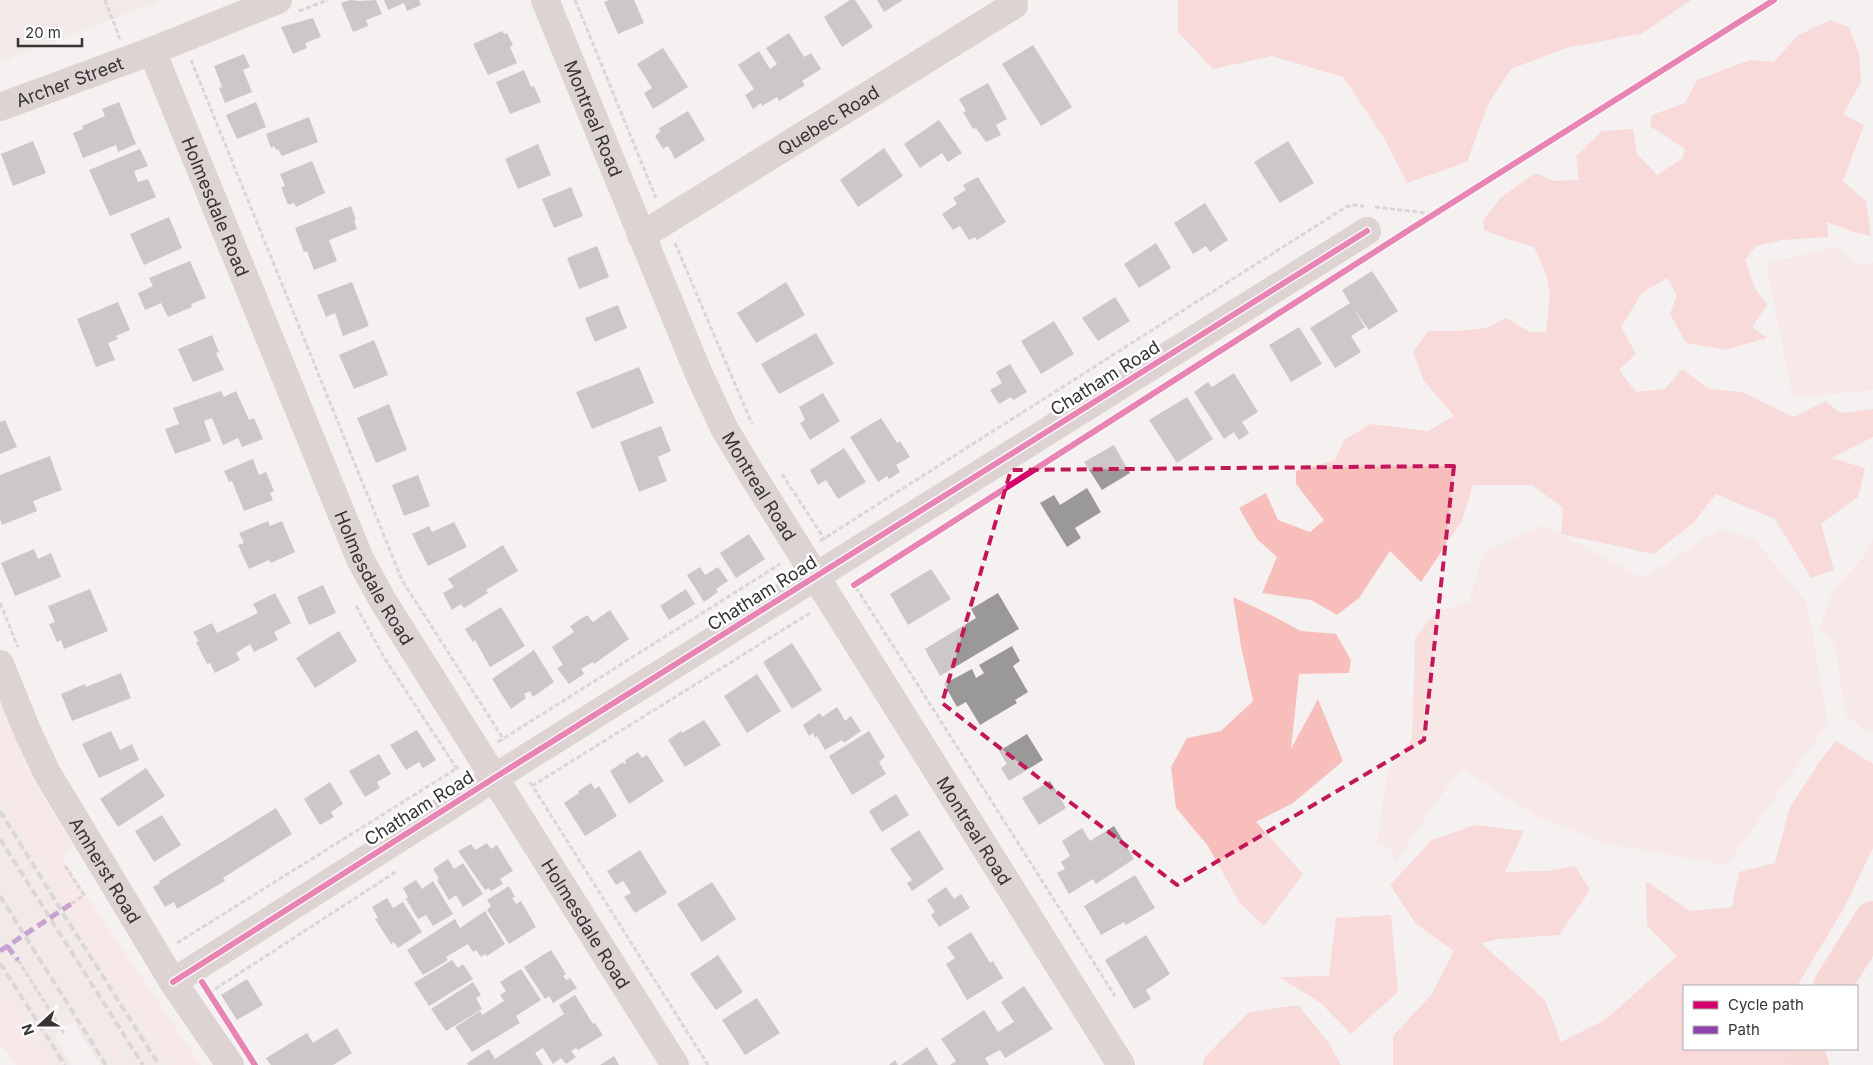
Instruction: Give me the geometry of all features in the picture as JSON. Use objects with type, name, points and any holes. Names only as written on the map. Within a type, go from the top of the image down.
[{"type":"street","name":"Archer Street","points":[[0,107],[152,51],[278,0]]},
{"type":"street","name":"Montreal Road","points":[[545,0],[641,236],[698,372],[724,428],[1121,1065]]},
{"type":"street","name":"Quebec Road","points":[[641,236],[1014,5]]},
{"type":"street","name":"Holmesdale Road","points":[[152,51],[360,559],[382,601],[675,1065]]},
{"type":"street","name":"Chatham Road","points":[[173,982],[494,778],[1367,231]]},
{"type":"street","name":"Amherst Road","points":[[11,660],[29,735],[47,773],[173,982],[230,1065]]},
{"type":"path","points":[[105,0],[120,41]]},
{"type":"path","points":[[575,0],[656,199]]},
{"type":"path","points":[[188,54],[402,580],[708,1065]]},
{"type":"path","points":[[1422,222],[1443,209]]},
{"type":"path","points":[[675,243],[754,429]]},
{"type":"path","points":[[779,468],[1115,996]]},
{"type":"path","points":[[178,943],[800,552]]},
{"type":"path","points":[[854,585],[863,580]]},
{"type":"path","points":[[0,603],[11,660]]},
{"type":"path","points":[[532,786],[811,613]]},
{"type":"path","points":[[65,866],[84,895],[71,904]]},
{"type":"path","points":[[214,1001],[206,992],[400,869]]},
{"type":"path","points":[[172,934],[184,949]]},
{"type":"path","points":[[18,960],[64,1033]]},
{"type":"highlighted area","points":[[1454,466],[1424,740],[1177,885],[942,703],[1011,470]]},
{"type":"shaded area","points":[[0,0],[163,0],[0,62]]},
{"type":"shaded area","points":[[1178,0],[1691,0],[1641,34],[1569,47],[1511,69],[1488,104],[1467,162],[1407,183],[1383,136],[1343,77],[1272,56],[1213,69],[1178,32]]},
{"type":"shaded area","points":[[1830,20],[1849,27],[1859,54],[1861,82],[1843,114],[1864,125],[1843,181],[1866,201],[1871,236],[1856,233],[1827,222],[1828,237],[1782,240],[1756,246],[1745,260],[1755,288],[1767,305],[1752,327],[1767,338],[1725,350],[1686,343],[1670,314],[1677,295],[1667,278],[1642,293],[1621,327],[1636,354],[1619,370],[1636,392],[1665,389],[1682,369],[1709,389],[1742,392],[1794,417],[1825,401],[1841,413],[1873,409],[1873,437],[1831,458],[1865,468],[1858,497],[1821,524],[1834,570],[1811,578],[1775,519],[1716,494],[1693,523],[1654,554],[1561,534],[1563,508],[1532,485],[1473,485],[1462,521],[1421,582],[1390,551],[1359,598],[1337,615],[1311,600],[1262,593],[1277,557],[1257,539],[1239,508],[1266,493],[1278,520],[1310,532],[1324,520],[1296,484],[1296,471],[1335,460],[1344,440],[1371,424],[1428,431],[1454,416],[1424,381],[1413,352],[1428,331],[1458,331],[1486,328],[1506,318],[1530,332],[1546,332],[1550,294],[1546,274],[1534,247],[1484,230],[1483,220],[1501,198],[1535,173],[1555,181],[1579,180],[1576,156],[1602,131],[1633,129],[1637,154],[1657,175],[1683,158],[1685,149],[1650,126],[1652,115],[1685,103],[1697,80],[1750,60],[1774,62],[1797,36]]},
{"type":"shaded area","points":[[1834,247],[1863,266],[1873,262],[1873,390],[1793,397],[1766,263]]},
{"type":"shaded area","points":[[1542,525],[1643,578],[1720,528],[1755,540],[1807,603],[1828,723],[1727,865],[1604,843],[1534,815],[1462,769],[1430,810],[1396,862],[1393,853],[1384,844],[1377,845],[1388,769],[1412,739],[1415,638],[1435,613],[1469,601],[1484,552]]},
{"type":"shaded area","points":[[1873,540],[1873,732],[1867,731],[1845,716],[1836,648],[1820,626],[1833,590],[1865,555]]},
{"type":"shaded area","points":[[1233,597],[1301,631],[1336,634],[1351,660],[1349,673],[1299,674],[1291,749],[1318,699],[1343,761],[1293,803],[1256,822],[1303,874],[1264,926],[1239,902],[1208,846],[1176,808],[1171,767],[1187,738],[1221,731],[1253,701]]},
{"type":"shaded area","points":[[0,702],[30,774],[73,846],[62,857],[201,1065],[168,1065],[85,939],[0,797]]},
{"type":"shaded area","points":[[1836,741],[1873,764],[1873,848],[1844,908],[1798,985],[1683,985],[1683,1050],[1799,1050],[1801,1065],[1393,1065],[1393,1036],[1432,994],[1454,951],[1416,924],[1390,885],[1432,840],[1475,825],[1524,831],[1505,872],[1549,871],[1575,866],[1590,890],[1559,935],[1500,939],[1481,943],[1545,1000],[1561,1042],[1605,1020],[1677,956],[1647,926],[1646,881],[1690,911],[1732,907],[1739,872],[1775,863],[1790,807],[1820,761]]},
{"type":"shaded area","points":[[0,797],[85,939],[168,1065],[129,1065],[0,864]]},
{"type":"shaded area","points":[[0,864],[129,1065],[118,1065],[0,873]]},
{"type":"shaded area","points":[[0,873],[118,1065],[100,1065],[73,1022],[54,1035],[72,1065],[54,1065],[0,981]]},
{"type":"shaded area","points":[[1391,915],[1398,992],[1351,1034],[1321,1003],[1279,977],[1329,976],[1336,918]]},
{"type":"shaded area","points":[[0,981],[54,1065],[16,1065],[0,1043]]},
{"type":"shaded area","points":[[1298,1005],[1328,1042],[1341,1065],[1203,1065],[1205,1057],[1249,1012]]},
{"type":"building","points":[[350,0],[376,0],[382,14],[366,20],[368,26],[353,32],[341,3]]},
{"type":"building","points":[[384,0],[419,0],[421,5],[407,11],[404,3],[388,10]]},
{"type":"building","points":[[609,0],[634,0],[644,23],[618,34],[604,2]]},
{"type":"building","points":[[850,0],[855,0],[873,27],[842,47],[824,17]]},
{"type":"building","points":[[877,0],[903,0],[884,12]]},
{"type":"building","points":[[313,18],[321,37],[305,43],[307,48],[293,54],[281,27]]},
{"type":"building","points":[[502,31],[504,34],[507,33],[513,45],[510,47],[517,63],[488,75],[473,44]]},
{"type":"building","points":[[789,33],[804,57],[811,53],[821,69],[802,81],[805,85],[779,101],[777,97],[762,106],[761,103],[753,109],[745,95],[754,89],[738,65],[759,51],[770,69],[777,64],[766,48]]},
{"type":"building","points":[[1033,45],[1072,107],[1041,126],[1002,64]]},
{"type":"building","points":[[663,48],[688,87],[653,109],[644,93],[652,88],[637,64]]},
{"type":"building","points":[[244,54],[250,67],[243,70],[252,92],[225,103],[219,88],[222,87],[214,66]]},
{"type":"building","points":[[524,70],[531,87],[534,86],[541,102],[510,114],[496,82]]},
{"type":"building","points":[[988,83],[1007,119],[996,125],[1001,135],[986,142],[976,128],[973,129],[963,112],[966,111],[959,99]]},
{"type":"building","points":[[119,102],[136,144],[118,152],[116,145],[83,158],[73,133],[83,129],[82,126],[105,116],[102,109]]},
{"type":"building","points":[[256,102],[266,127],[237,139],[226,115]]},
{"type":"building","points":[[688,111],[705,140],[675,159],[668,146],[663,149],[655,136],[661,131],[658,129]]},
{"type":"building","points":[[309,117],[318,142],[282,156],[274,146],[271,148],[266,134]]},
{"type":"building","points":[[939,120],[962,153],[948,162],[942,153],[920,168],[904,144]]},
{"type":"building","points":[[33,141],[46,173],[13,186],[1,154]]},
{"type":"building","points":[[1288,141],[1314,183],[1280,203],[1254,162]]},
{"type":"building","points":[[538,144],[551,175],[518,189],[505,159]]},
{"type":"building","points":[[884,148],[903,176],[858,207],[840,180]]},
{"type":"building","points":[[140,149],[148,166],[134,171],[138,182],[148,179],[156,197],[110,216],[89,170]]},
{"type":"building","points":[[312,161],[325,193],[296,207],[294,203],[288,205],[281,187],[285,186],[280,174]]},
{"type":"building","points":[[978,177],[1006,222],[977,240],[975,237],[969,240],[960,226],[953,230],[942,214],[957,204],[953,198],[966,190],[963,185]]},
{"type":"building","points":[[571,187],[583,216],[554,228],[542,199]]},
{"type":"building","points":[[1205,203],[1228,240],[1210,252],[1206,246],[1193,254],[1174,223]]},
{"type":"building","points":[[351,206],[357,229],[329,240],[337,261],[314,270],[307,251],[304,252],[295,228]]},
{"type":"building","points":[[169,217],[182,248],[144,265],[130,234]]},
{"type":"building","points":[[1156,243],[1171,268],[1139,288],[1124,264]]},
{"type":"building","points":[[597,246],[609,277],[579,289],[567,258]]},
{"type":"building","points":[[190,261],[206,298],[191,304],[192,307],[168,317],[161,303],[145,310],[138,293],[153,286],[149,278]]},
{"type":"building","points":[[1372,271],[1398,311],[1369,330],[1353,308],[1365,327],[1351,336],[1361,352],[1335,368],[1310,328],[1350,303],[1342,290]]},
{"type":"building","points":[[352,282],[369,326],[343,336],[335,313],[326,317],[317,295]]},
{"type":"building","points":[[786,282],[805,315],[756,343],[737,313]]},
{"type":"building","points":[[1115,297],[1130,321],[1098,341],[1082,318]]},
{"type":"building","points":[[118,302],[130,330],[116,336],[118,339],[108,343],[115,360],[96,367],[77,319]]},
{"type":"building","points":[[618,305],[627,328],[595,342],[585,318]]},
{"type":"building","points":[[1054,321],[1074,354],[1041,374],[1021,341]]},
{"type":"building","points":[[1299,327],[1322,364],[1291,382],[1269,345]]},
{"type":"building","points":[[816,333],[834,364],[779,394],[761,364]]},
{"type":"building","points":[[212,335],[219,352],[216,353],[224,370],[193,382],[178,349]]},
{"type":"building","points":[[374,340],[388,375],[354,389],[339,355]]},
{"type":"building","points":[[1010,364],[1027,392],[1013,400],[1011,397],[999,404],[990,390],[1002,383],[996,372]]},
{"type":"building","points":[[639,367],[654,403],[592,429],[576,392]]},
{"type":"building","points":[[1234,373],[1258,412],[1242,422],[1249,433],[1239,440],[1234,432],[1224,439],[1194,392],[1208,382],[1212,387]]},
{"type":"building","points":[[221,391],[224,397],[236,391],[249,420],[254,418],[263,439],[242,447],[238,438],[223,445],[212,418],[204,421],[211,441],[175,454],[165,429],[179,424],[173,408]]},
{"type":"building","points":[[823,393],[840,421],[810,440],[800,423],[805,420],[799,407]]},
{"type":"building","points":[[1187,397],[1213,439],[1177,463],[1149,420]]},
{"type":"building","points":[[389,404],[407,450],[376,463],[357,418]]},
{"type":"building","points":[[881,418],[897,443],[900,441],[910,457],[896,465],[900,472],[889,479],[887,476],[878,482],[850,437]]},
{"type":"building","points":[[5,420],[17,447],[0,454],[0,422]]},
{"type":"building","points":[[661,426],[671,451],[658,457],[667,481],[639,492],[620,442]]},
{"type":"building","points":[[1114,445],[1130,473],[1102,490],[1084,462]]},
{"type":"building","points":[[844,448],[866,482],[838,499],[826,480],[818,485],[810,470]]},
{"type":"building","points":[[50,456],[62,490],[33,501],[37,511],[2,525],[0,519],[0,475]]},
{"type":"building","points":[[253,459],[259,475],[266,472],[274,491],[270,493],[273,500],[244,511],[232,481],[229,482],[224,471]]},
{"type":"building","points":[[418,475],[430,506],[404,516],[392,485]]},
{"type":"building","points":[[1087,488],[1101,512],[1075,528],[1081,538],[1067,547],[1040,503],[1054,495],[1060,505]]},
{"type":"building","points":[[268,521],[270,526],[282,521],[295,552],[271,563],[269,560],[249,569],[238,545],[244,543],[239,533]]},
{"type":"building","points":[[454,522],[467,547],[428,566],[412,534],[429,526],[432,532]]},
{"type":"building","points":[[749,534],[765,559],[736,578],[720,553]]},
{"type":"building","points":[[503,545],[518,571],[486,590],[488,593],[464,608],[461,604],[452,610],[443,593],[454,587],[448,579]]},
{"type":"building","points":[[34,549],[38,559],[51,553],[61,577],[15,596],[1,563]]},
{"type":"building","points":[[700,567],[705,575],[718,567],[728,581],[716,589],[718,592],[704,602],[687,575]]},
{"type":"building","points":[[931,569],[951,599],[908,625],[890,594]]},
{"type":"building","points":[[323,585],[336,613],[309,625],[297,597]]},
{"type":"building","points":[[90,589],[108,631],[64,649],[61,640],[57,642],[49,624],[55,622],[48,606]]},
{"type":"building","points":[[686,589],[695,604],[669,620],[660,606]]},
{"type":"building","points":[[275,593],[291,623],[274,632],[278,640],[254,652],[250,644],[236,653],[240,660],[215,673],[210,663],[207,664],[196,642],[199,641],[193,632],[212,623],[217,633],[258,613],[253,604]]},
{"type":"building","points":[[998,593],[1019,629],[940,676],[925,649],[976,618],[971,609]]},
{"type":"building","points":[[501,607],[525,646],[490,667],[475,640],[473,642],[465,629]]},
{"type":"building","points":[[610,610],[629,639],[594,664],[593,662],[581,669],[584,674],[569,684],[557,668],[563,665],[552,647],[574,632],[570,626],[587,615],[593,622]]},
{"type":"building","points":[[339,631],[357,661],[315,688],[296,658]]},
{"type":"building","points":[[792,643],[822,690],[792,709],[763,662]]},
{"type":"building","points":[[1012,646],[1020,661],[1013,666],[1028,692],[1015,700],[1017,703],[980,725],[966,702],[957,707],[944,684],[972,669],[976,678],[984,673],[979,665]]},
{"type":"building","points":[[534,650],[554,682],[533,697],[530,691],[524,694],[526,698],[511,709],[492,679]]},
{"type":"building","points":[[121,673],[131,698],[72,721],[61,694],[85,684],[86,687]]},
{"type":"building","points":[[757,674],[781,711],[747,733],[724,696]]},
{"type":"building","points":[[837,707],[845,721],[851,716],[861,731],[844,743],[842,740],[825,750],[817,736],[815,738],[813,733],[809,736],[803,725],[820,713],[822,717]]},
{"type":"building","points":[[704,720],[721,745],[685,767],[668,740],[681,731],[682,733]]},
{"type":"building","points":[[417,730],[436,760],[423,768],[419,762],[406,770],[390,745]]},
{"type":"building","points":[[111,731],[120,750],[132,744],[139,760],[99,778],[82,744]]},
{"type":"building","points":[[869,731],[885,757],[879,762],[886,774],[852,795],[829,756]]},
{"type":"building","points":[[1027,734],[1043,760],[1009,781],[1001,768],[1007,764],[999,751]]},
{"type":"building","points":[[638,752],[642,758],[647,755],[664,781],[629,804],[610,771],[623,762],[624,764],[626,763],[625,760]]},
{"type":"building","points":[[379,754],[391,774],[377,782],[380,788],[365,797],[349,771]]},
{"type":"building","points":[[146,768],[165,796],[118,827],[100,799]]},
{"type":"building","points":[[1050,781],[1066,808],[1039,825],[1022,798]]},
{"type":"building","points":[[330,782],[343,804],[331,812],[334,817],[320,825],[304,799]]},
{"type":"building","points":[[591,783],[595,789],[599,786],[617,816],[585,836],[564,803]]},
{"type":"building","points":[[896,794],[909,815],[882,832],[869,811]]},
{"type":"building","points":[[276,808],[292,834],[223,878],[225,881],[177,909],[174,902],[165,907],[153,887],[160,883],[159,881]]},
{"type":"building","points":[[162,815],[181,845],[154,862],[135,831]]},
{"type":"building","points":[[1114,826],[1134,859],[1096,884],[1093,879],[1069,894],[1057,873],[1065,869],[1061,862],[1070,856],[1062,841],[1082,828],[1090,841]]},
{"type":"building","points":[[919,830],[944,869],[912,891],[907,883],[912,880],[890,849]]},
{"type":"building","points":[[487,843],[491,849],[497,845],[513,871],[500,879],[503,884],[491,891],[489,888],[485,890],[458,851],[471,844],[475,850]]},
{"type":"building","points":[[640,850],[667,893],[635,913],[624,897],[631,893],[623,881],[616,885],[607,871]]},
{"type":"building","points":[[448,859],[454,869],[463,863],[483,894],[463,907],[456,895],[449,900],[433,869]]},
{"type":"building","points":[[1135,875],[1155,908],[1126,925],[1124,922],[1101,935],[1084,906]]},
{"type":"building","points":[[416,880],[422,889],[433,881],[453,914],[433,926],[426,915],[418,919],[406,899],[408,897],[403,888]]},
{"type":"building","points":[[712,882],[736,919],[702,942],[677,904]]},
{"type":"building","points":[[509,886],[515,897],[512,898],[516,904],[521,901],[536,927],[509,944],[487,910],[491,906],[487,900]]},
{"type":"building","points":[[946,887],[954,899],[961,894],[970,908],[939,927],[931,915],[935,912],[927,900]]},
{"type":"building","points":[[387,898],[393,908],[403,902],[422,932],[398,948],[394,942],[391,944],[375,919],[378,918],[372,907]]},
{"type":"building","points":[[485,911],[505,944],[487,956],[485,954],[481,957],[476,950],[473,952],[468,944],[446,957],[448,960],[423,975],[407,950],[455,919],[460,928]]},
{"type":"building","points":[[971,932],[990,963],[993,961],[1003,978],[967,1000],[946,964],[955,958],[947,947]]},
{"type":"building","points":[[1146,935],[1170,974],[1146,990],[1151,999],[1134,1009],[1105,960]]},
{"type":"building","points":[[551,950],[566,974],[563,976],[566,980],[570,978],[577,988],[553,1003],[549,996],[545,999],[524,967]]},
{"type":"building","points":[[718,955],[743,992],[716,1010],[690,974]]},
{"type":"building","points":[[452,960],[458,968],[463,964],[473,979],[429,1006],[414,983]]},
{"type":"building","points":[[521,969],[541,1000],[516,1016],[520,1023],[472,1052],[455,1027],[480,1011],[482,1015],[504,1001],[500,995],[506,991],[500,982]]},
{"type":"building","points":[[247,979],[263,1005],[237,1020],[221,995]]},
{"type":"building","points":[[473,982],[481,995],[476,998],[482,1009],[446,1031],[431,1009]]},
{"type":"building","points":[[1024,986],[1053,1029],[1005,1058],[1000,1050],[985,1058],[989,1065],[950,1065],[956,1061],[941,1039],[984,1010],[998,1032],[1014,1022],[1001,1002]]},
{"type":"building","points":[[575,995],[593,1024],[595,1023],[603,1035],[578,1050],[576,1048],[571,1051],[576,1057],[566,1064],[561,1058],[553,1064],[543,1048],[535,1053],[543,1065],[468,1065],[467,1063],[489,1049],[495,1059],[564,1014],[559,1005]]},
{"type":"building","points":[[757,998],[780,1033],[745,1055],[722,1020]]},
{"type":"building","points":[[337,1028],[352,1053],[333,1065],[271,1065],[266,1058],[307,1033],[313,1043]]},
{"type":"building","points":[[927,1047],[938,1065],[901,1065]]},
{"type":"building","points":[[614,1056],[619,1065],[600,1065]]},
{"type":"building","points":[[895,1060],[898,1065],[889,1065]]},
{"type":"waterway","points":[[1833,985],[1873,920]]},
{"type":"waterway","points":[[1805,1050],[1810,1065]]},
{"type":"railway","points":[[0,811],[159,1065]]},
{"type":"railway","points":[[0,839],[143,1065]]},
{"type":"railway","points":[[0,896],[106,1065]]},
{"type":"railway","points":[[0,963],[65,1065]]},
{"type":"marked path","points":[[0,951],[71,904]]},
{"type":"marked path","points":[[7,946],[18,960]]},
{"type":"cycle path","points":[[854,585],[1409,230],[1774,0]]},
{"type":"cycle path","points":[[173,982],[494,778],[1367,231]]},
{"type":"cycle path","points":[[202,982],[255,1065]]}]
